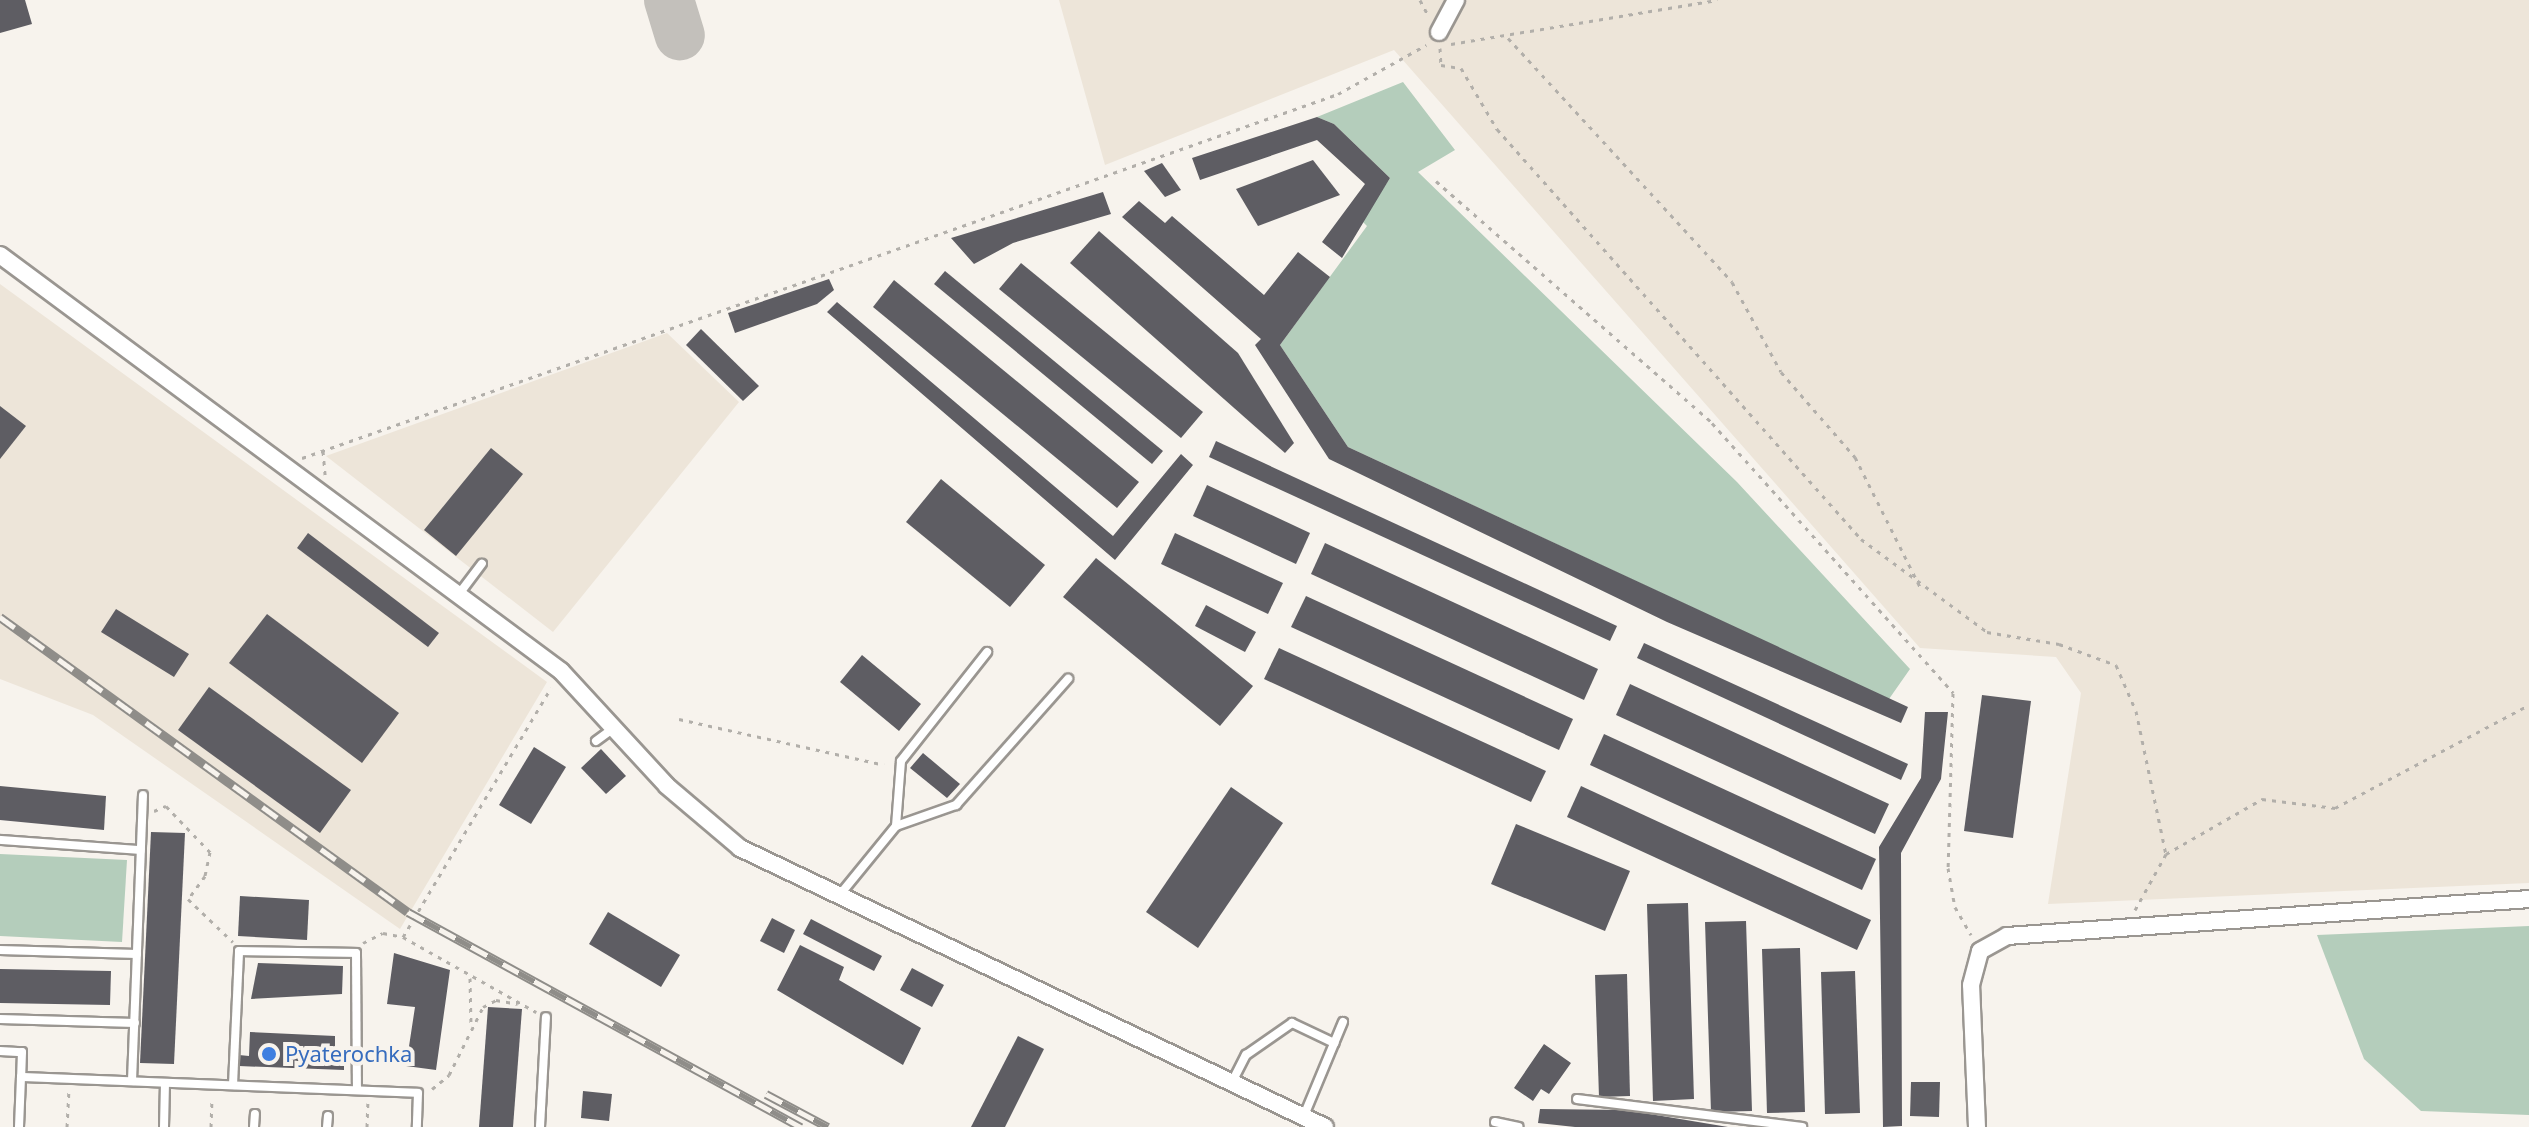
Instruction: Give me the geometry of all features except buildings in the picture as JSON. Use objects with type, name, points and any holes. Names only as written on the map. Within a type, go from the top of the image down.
[{"type":"street","points":[[1439,32],[1456,0]]},
{"type":"street","points":[[0,255],[561,671],[618,725],[667,786],[740,848],[837,898],[953,942],[1231,1085],[1325,1127]]},
{"type":"street","points":[[1977,1127],[1971,985],[1980,951],[2007,936],[2529,899]]},
{"type":"lane","points":[[459,594],[482,564]]},
{"type":"lane","points":[[896,826],[901,761],[987,652]]},
{"type":"lane","points":[[837,898],[896,826],[956,805],[1068,679]]},
{"type":"lane","points":[[596,741],[618,725]]},
{"type":"lane","points":[[132,1081],[143,795]]},
{"type":"lane","points":[[0,840],[141,850]]},
{"type":"lane","points":[[0,950],[137,954]]},
{"type":"lane","points":[[233,1085],[239,951],[356,953],[357,1090]]},
{"type":"lane","points":[[540,1127],[546,1017]]},
{"type":"lane","points":[[0,1019],[135,1023]]},
{"type":"lane","points":[[1302,1119],[1343,1022]]},
{"type":"lane","points":[[1231,1085],[1246,1055],[1292,1023],[1334,1043]]},
{"type":"lane","points":[[0,1051],[22,1052],[19,1127]]},
{"type":"lane","points":[[21,1077],[418,1093],[417,1127]]},
{"type":"lane","points":[[164,1127],[165,1083]]},
{"type":"lane","points":[[1577,1099],[1802,1127]]},
{"type":"lane","points":[[254,1127],[255,1114]]},
{"type":"lane","points":[[327,1127],[328,1116]]},
{"type":"lane","points":[[1495,1122],[1518,1127]]},
{"type":"path","points":[[1420,0],[1439,32],[1453,46],[1717,0]]},
{"type":"path","points":[[323,451],[1338,94],[1404,63],[1439,32]]},
{"type":"path","points":[[1439,32],[1441,65],[1461,68],[1508,141],[1861,539],[1921,590],[1987,632],[2059,644],[2116,665],[2136,711],[2166,854]]},
{"type":"path","points":[[1508,38],[1732,282],[1781,372],[1855,457],[1921,590]]},
{"type":"path","points":[[1436,181],[1712,423],[1953,693],[1948,868],[1955,907],[1980,951]]},
{"type":"path","points":[[403,937],[561,671]]},
{"type":"path","points":[[2135,925],[2135,899],[2166,854],[2262,799],[2335,808],[2529,705]]},
{"type":"path","points":[[679,719],[884,765]]},
{"type":"path","points":[[142,826],[166,806],[199,836],[210,852],[205,876],[188,899],[239,951]]},
{"type":"path","points":[[356,953],[383,933],[403,937],[470,978],[546,1017]]},
{"type":"path","points":[[470,978],[471,1029]]},
{"type":"path","points":[[418,1093],[449,1075],[471,1029],[496,1000],[522,1005]]},
{"type":"path","points":[[67,1127],[69,1079]]},
{"type":"path","points":[[211,1127],[213,1085]]},
{"type":"path","points":[[367,1127],[369,1091]]},
{"type":"shaded area","points":[[1059,0],[2529,0],[2529,883],[2048,904],[2081,693],[2056,657],[1920,648],[1394,50],[1105,165]]},
{"type":"shaded area","points":[[0,284],[547,682],[400,929],[93,715],[0,679]]},
{"type":"shaded area","points":[[667,333],[739,402],[553,632],[326,456]]},
{"type":"green space","points":[[1403,82],[1455,150],[1418,172],[1737,482],[1910,669],[1889,699],[1348,447],[1280,345],[1367,226],[1362,221],[1390,178],[1334,124],[1317,117]]},
{"type":"green space","points":[[0,854],[127,860],[122,942],[0,936]]},
{"type":"green space","points":[[2529,926],[2529,1115],[2421,1111],[2364,1059],[2317,935]]},
{"type":"taxiway","points":[[669,0],[680,35]]},
{"type":"railway","points":[[0,617],[408,912],[801,1127]]},
{"type":"railway","points":[[766,1094],[828,1127]]},
{"type":"place","name":"Pyaterochka","points":[[269,1054]]}]
